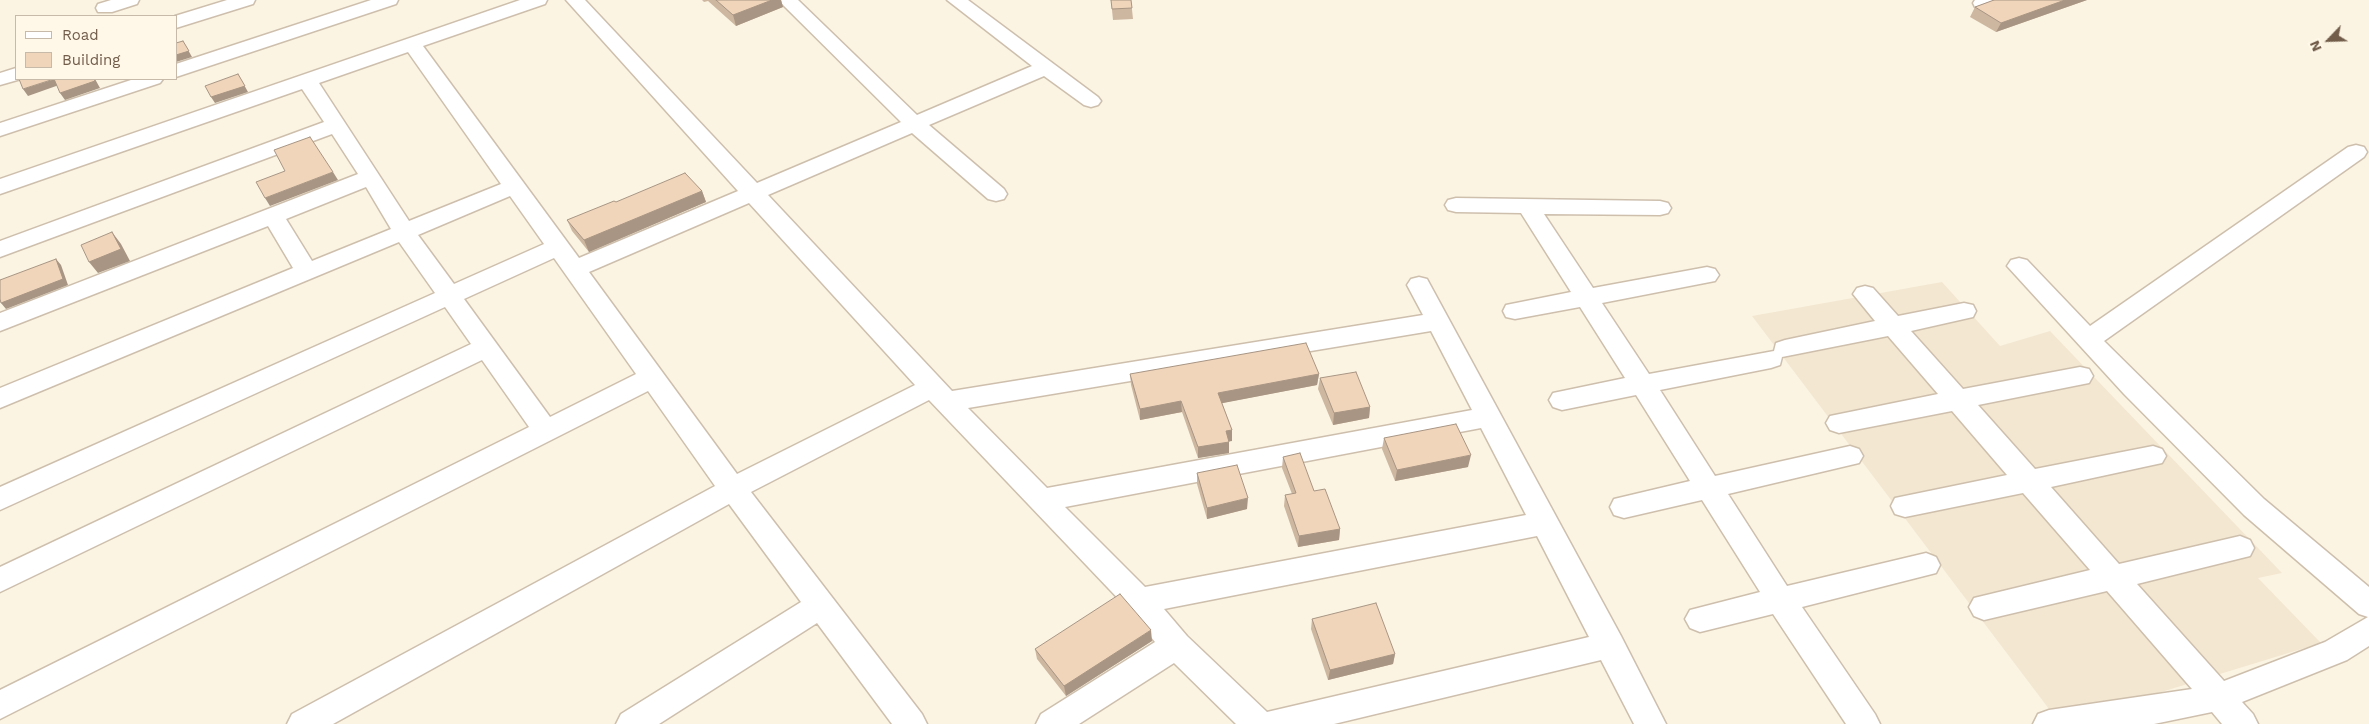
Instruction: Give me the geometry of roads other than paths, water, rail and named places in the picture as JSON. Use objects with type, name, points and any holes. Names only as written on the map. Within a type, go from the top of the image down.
[{"type":"street","points":[[105,8],[130,0]]},
{"type":"street","points":[[178,21],[226,3],[246,0]]},
{"type":"street","points":[[325,0],[337,17]]},
{"type":"street","points":[[178,70],[389,0]]},
{"type":"street","points":[[0,187],[308,82],[411,43],[538,0]]},
{"type":"street","points":[[787,0],[914,124],[996,194]]},
{"type":"street","points":[[956,0],[1091,101]]},
{"type":"street","points":[[587,4],[755,193],[940,394],[1139,601],[1176,645],[1258,724]]},
{"type":"street","points":[[411,43],[733,489],[911,724]]},
{"type":"street","points":[[575,269],[1045,68]]},
{"type":"street","points":[[0,79],[15,74]]},
{"type":"street","points":[[0,130],[150,80]]},
{"type":"street","points":[[308,82],[371,177],[404,232],[546,431]]},
{"type":"street","points":[[0,249],[336,125]]},
{"type":"street","points":[[2088,340],[2356,152]]},
{"type":"street","points":[[0,322],[371,177]]},
{"type":"street","points":[[0,398],[515,186]]},
{"type":"street","points":[[1456,205],[1660,208]]},
{"type":"street","points":[[1528,206],[1781,600],[1864,724]]},
{"type":"street","points":[[273,216],[307,272]]},
{"type":"street","points":[[0,499],[557,247]]},
{"type":"street","points":[[2019,266],[2088,340],[2254,507],[2369,605]]},
{"type":"street","points":[[1515,311],[1706,275]]},
{"type":"street","points":[[1419,285],[1650,724]]},
{"type":"street","points":[[1865,294],[2242,724]]},
{"type":"street","points":[[1562,400],[1643,384],[1894,326],[1964,312]]},
{"type":"street","points":[[303,724],[733,489],[940,394],[1438,321]]},
{"type":"street","points":[[0,580],[486,347]]},
{"type":"street","points":[[1839,423],[2080,376]]},
{"type":"street","points":[[0,706],[653,377]]},
{"type":"street","points":[[1042,500],[1488,417]]},
{"type":"street","points":[[1624,507],[1850,456]]},
{"type":"street","points":[[1905,506],[2153,456]]},
{"type":"street","points":[[1139,601],[1544,523]]},
{"type":"street","points":[[1984,607],[2240,548]]},
{"type":"street","points":[[1700,619],[1926,565]]},
{"type":"street","points":[[632,724],[822,605]]},
{"type":"street","points":[[2049,724],[2175,707],[2218,697],[2336,651],[2369,630]]},
{"type":"street","points":[[1052,724],[1176,645]]},
{"type":"street","points":[[1273,724],[1610,645]]}]
